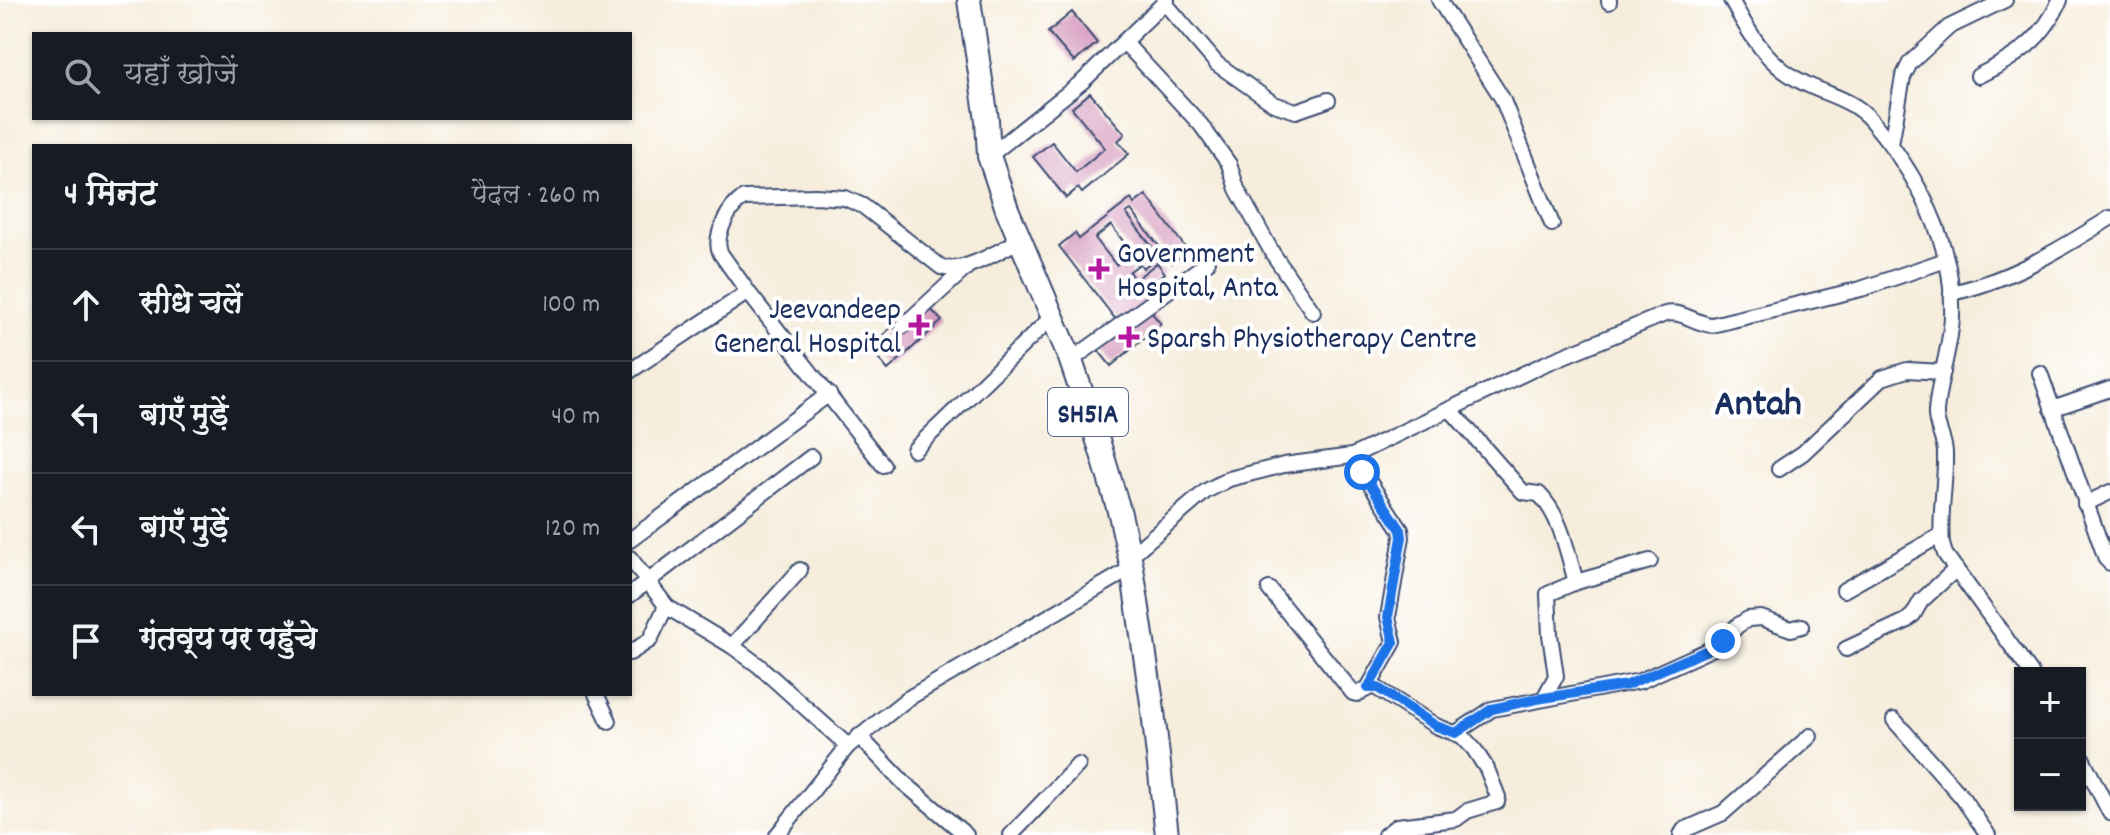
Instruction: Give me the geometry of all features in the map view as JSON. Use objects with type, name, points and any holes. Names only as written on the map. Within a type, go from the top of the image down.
[{"type":"main road","name":"SH51A","points":[[969,0],[987,120],[989,156],[1070,361],[1109,474],[1130,563],[1152,703],[1167,835]]},
{"type":"street","points":[[1439,0],[1502,98],[1552,224]]},
{"type":"street","points":[[1731,0],[1754,39],[1773,63],[1805,84],[1859,108],[1891,144],[1935,223],[1946,260],[1952,322],[1936,412],[1945,455],[1943,550],[2027,667]]},
{"type":"street","points":[[1891,144],[1903,77],[1910,63],[1949,27],[2005,0]]},
{"type":"street","points":[[1978,76],[2024,51],[2051,20],[2060,0]]},
{"type":"street","points":[[989,156],[1083,81],[1166,1],[1217,64],[1274,104],[1296,111],[1328,100]]},
{"type":"street","points":[[1124,42],[1201,125],[1229,164],[1237,189],[1273,254],[1313,312]]},
{"type":"street","points":[[883,465],[721,254],[717,243],[733,208],[744,198],[841,197],[863,206],[941,267],[952,269],[969,265],[1020,240]]},
{"type":"street","points":[[1951,293],[1976,288],[2009,274],[2110,218]]},
{"type":"street","points":[[777,835],[854,741],[907,699],[1130,563],[1206,491],[1229,479],[1284,465],[1352,456],[1542,365],[1665,314],[1677,312],[1712,325],[1861,289],[1946,260]]},
{"type":"street","points":[[1070,361],[1207,263]]},
{"type":"street","points":[[903,326],[969,265]]},
{"type":"street","points":[[632,370],[748,292]]},
{"type":"street","points":[[914,450],[1052,317]]},
{"type":"street","points":[[1779,469],[1801,455],[1882,378],[1907,370],[1943,372]]},
{"type":"street","points":[[2040,373],[2085,504],[2110,563]]},
{"type":"street","points":[[2052,409],[2110,389]]},
{"type":"street","points":[[632,539],[829,394]]},
{"type":"street","points":[[1450,409],[1523,492],[1539,494],[1546,501],[1558,520],[1576,582]]},
{"type":"street","points":[[1352,456],[1401,530],[1402,537],[1388,617],[1394,642],[1368,688]]},
{"type":"street","points":[[632,594],[811,457]]},
{"type":"street","points":[[2085,504],[2110,492]]},
{"type":"street","points":[[1844,590],[1941,535]]},
{"type":"street","points":[[632,561],[666,606],[732,646],[854,741],[966,835]]},
{"type":"street","points":[[1544,698],[1556,676],[1548,594],[1576,582],[1650,561]]},
{"type":"street","points":[[1846,649],[1906,621],[1921,601],[1956,569]]},
{"type":"street","points":[[732,646],[800,570]]},
{"type":"street","points":[[1269,589],[1353,693],[1378,688],[1436,726],[1465,738],[1480,759],[1498,801],[1467,811],[1456,819],[1397,826],[1385,835]]},
{"type":"street","points":[[632,652],[650,640],[666,606]]},
{"type":"street","points":[[1456,733],[1486,712],[1640,681],[1720,645],[1748,619],[1761,618],[1791,629],[1802,626]]},
{"type":"street","points":[[597,696],[609,721]]},
{"type":"street","points":[[1894,720],[1961,796],[1988,835]]},
{"type":"street","points":[[1681,835],[1684,830],[1723,813],[1810,736]]},
{"type":"street","points":[[1011,835],[1078,765]]},
{"type":"street","points":[[2086,766],[2110,813]]},
{"type":"building","points":[[1072,12],[1097,43],[1074,62],[1048,32]]},
{"type":"building","points":[[1090,93],[1125,134],[1118,141],[1129,154],[1082,193],[1078,188],[1066,198],[1033,157],[1052,142],[1076,172],[1105,148],[1072,108]]},
{"type":"building","points":[[1146,195],[1188,251],[1172,263],[1131,210],[1126,213],[1159,256],[1143,268],[1111,225],[1095,238],[1116,265],[1129,255],[1138,265],[1129,272],[1135,280],[1157,263],[1165,273],[1143,290],[1151,301],[1120,325],[1059,246],[1075,233],[1079,239],[1131,199],[1134,204]]},
{"type":"building","points":[[927,305],[942,321],[888,370],[869,348],[898,321]]},
{"type":"building","points":[[1148,308],[1161,324],[1111,366],[1098,350]]},
{"type":"place","name":"Government Hospital, Anta","points":[[1099,269]]},
{"type":"place","name":"Jeevandeep General Hospital","points":[[919,325]]},
{"type":"place","name":"Sparsh Physiotherapy Centre","points":[[1129,337]]},
{"type":"district","name":"Antah","points":[[1758,401]]},
{"type":"route","points":[[1362,472],[1401,530],[1402,537],[1388,617],[1394,642],[1368,688],[1378,688],[1442,729],[1456,733],[1492,709],[1621,687],[1652,676],[1723,641]]}]
